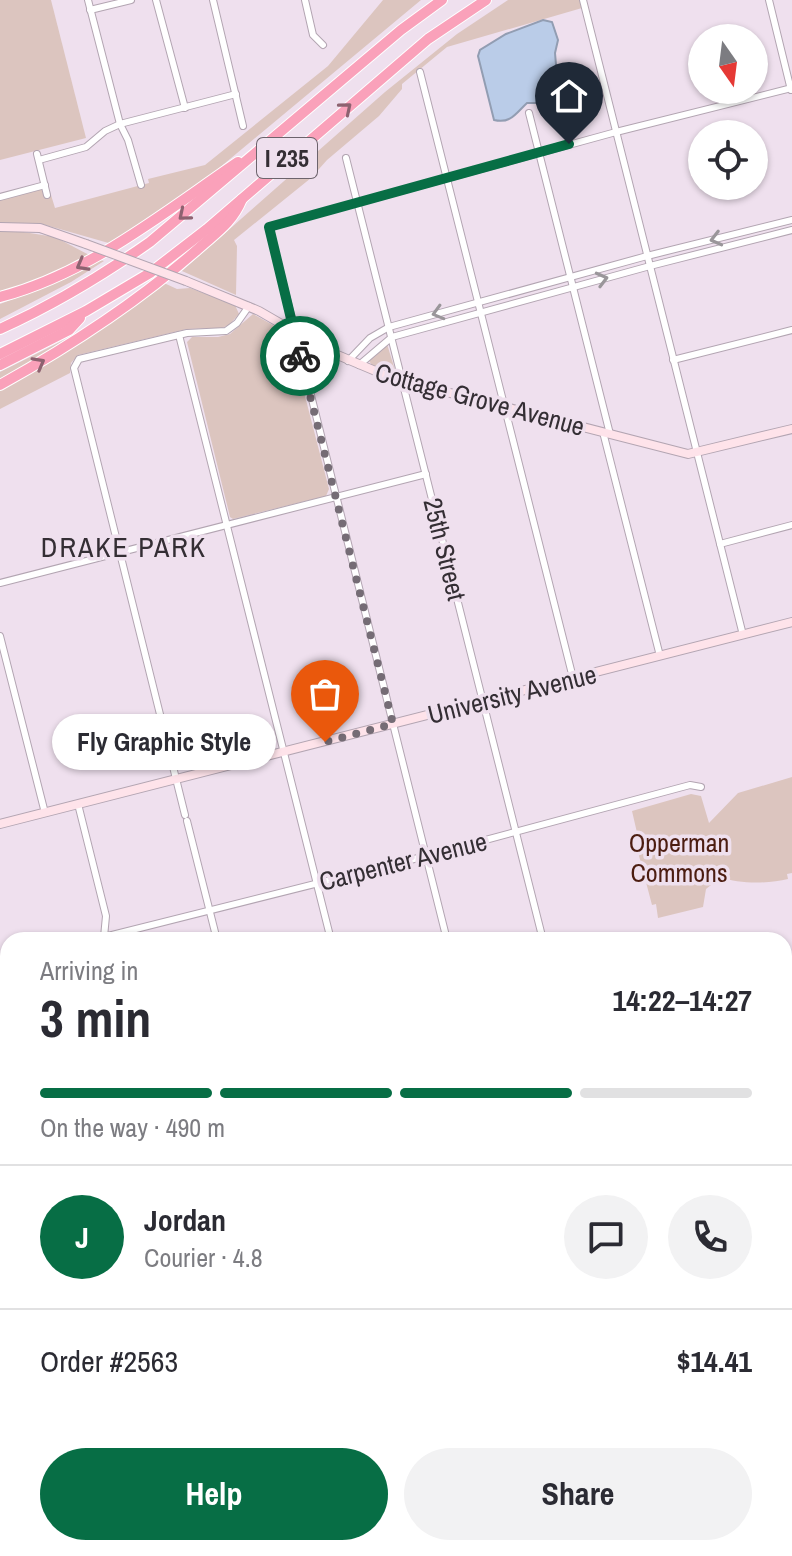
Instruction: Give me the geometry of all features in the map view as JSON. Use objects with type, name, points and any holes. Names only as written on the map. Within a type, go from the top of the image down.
[{"type":"highway","name":"I 235","points":[[0,329],[52,304],[125,260],[168,229],[401,30],[442,0]]},
{"type":"highway","name":"I 235","points":[[0,354],[86,311],[150,273],[207,229],[428,39],[486,0]]},
{"type":"highway","points":[[0,297],[59,277],[89,262],[286,129]]},
{"type":"highway","points":[[0,385],[57,353],[151,288],[235,216],[245,194]]},
{"type":"highway","points":[[0,365],[69,330],[86,311]]},
{"type":"main road","name":"Cottage Grove Avenue","points":[[0,227],[40,228],[86,244],[249,306],[348,361],[403,381],[506,408],[688,454],[792,429]]},
{"type":"main road","name":"University Avenue","points":[[0,824],[792,622]]},
{"type":"street","points":[[88,0],[120,124],[141,185]]},
{"type":"street","points":[[90,10],[131,0]]},
{"type":"street","points":[[156,0],[185,108]]},
{"type":"street","points":[[213,0],[243,126]]},
{"type":"street","points":[[305,0],[313,35],[323,45]]},
{"type":"street","points":[[583,0],[743,635]]},
{"type":"street","points":[[445,932],[269,227],[539,152],[792,89],[769,0]]},
{"type":"street","points":[[420,72],[420,91],[447,178],[573,678]]},
{"type":"street","points":[[47,195],[38,157],[86,147],[105,131],[120,124],[236,94]]},
{"type":"street","points":[[529,113],[660,656]]},
{"type":"street","name":"25th Street","points":[[346,158],[541,932]]},
{"type":"street","points":[[0,197],[45,185]]},
{"type":"street","points":[[348,361],[370,338],[389,327],[647,256],[792,220]]},
{"type":"street","points":[[359,365],[392,337],[792,230]]},
{"type":"street","points":[[215,932],[74,365],[79,359],[179,335],[226,331],[237,323],[249,306]]},
{"type":"street","points":[[673,360],[792,330]]},
{"type":"street","points":[[179,335],[329,932]]},
{"type":"street","points":[[0,583],[426,474]]},
{"type":"street","points":[[720,544],[792,525]]},
{"type":"street","points":[[0,636],[45,813]]},
{"type":"street","name":"Carpenter Avenue","points":[[130,932],[690,785],[701,787]]},
{"type":"street","points":[[78,804],[106,916],[105,932]]},
{"type":"green space","points":[[0,0],[51,0],[86,138],[0,160]]},
{"type":"green space","points":[[383,0],[421,0],[206,179],[112,244],[42,224],[0,223],[0,200],[43,189],[45,197],[51,195],[55,208],[205,165],[328,66]]},
{"type":"green space","points":[[508,0],[580,0],[582,8],[447,47],[402,84],[402,89],[379,116],[327,160],[311,178],[234,240],[237,246],[236,295],[182,271],[385,92],[457,34]]},
{"type":"green space","points":[[17,231],[55,237],[91,256],[37,282],[0,291],[0,232]]},
{"type":"green space","points":[[100,260],[104,261],[71,282],[0,319],[0,304],[50,285]]},
{"type":"green space","points":[[164,283],[177,289],[190,288],[235,305],[239,314],[222,328],[187,329],[78,355],[71,363],[70,373],[0,409],[0,390],[57,357]]},
{"type":"green space","points":[[138,292],[109,314],[0,381],[0,372],[78,333]]},
{"type":"green space","name":"DRAKE PARK","points":[[253,314],[287,333],[290,338],[329,489],[326,496],[233,519],[230,517],[187,342],[192,337],[230,334]]},
{"type":"green space","points":[[387,344],[393,371],[372,365],[369,361]]},
{"type":"green space","name":"Opperman Commons","points":[[792,777],[792,873],[787,874],[788,879],[753,882],[721,877],[706,889],[703,907],[658,918],[638,852],[641,850],[632,811],[691,794],[701,796],[709,823],[738,793]]},
{"type":"water","points":[[543,20],[552,22],[558,40],[555,53],[558,88],[555,96],[544,103],[527,103],[509,119],[494,120],[478,56],[480,50],[506,34]]},
{"type":"way so far","points":[[300,356],[393,724],[325,742]]},
{"type":"place","name":"Fly Graphic Style","points":[[325,742]]},
{"type":"district","name":"DRAKE PARK","points":[[124,547]]},
{"type":"route","points":[[300,356],[269,227],[569,144]]}]
